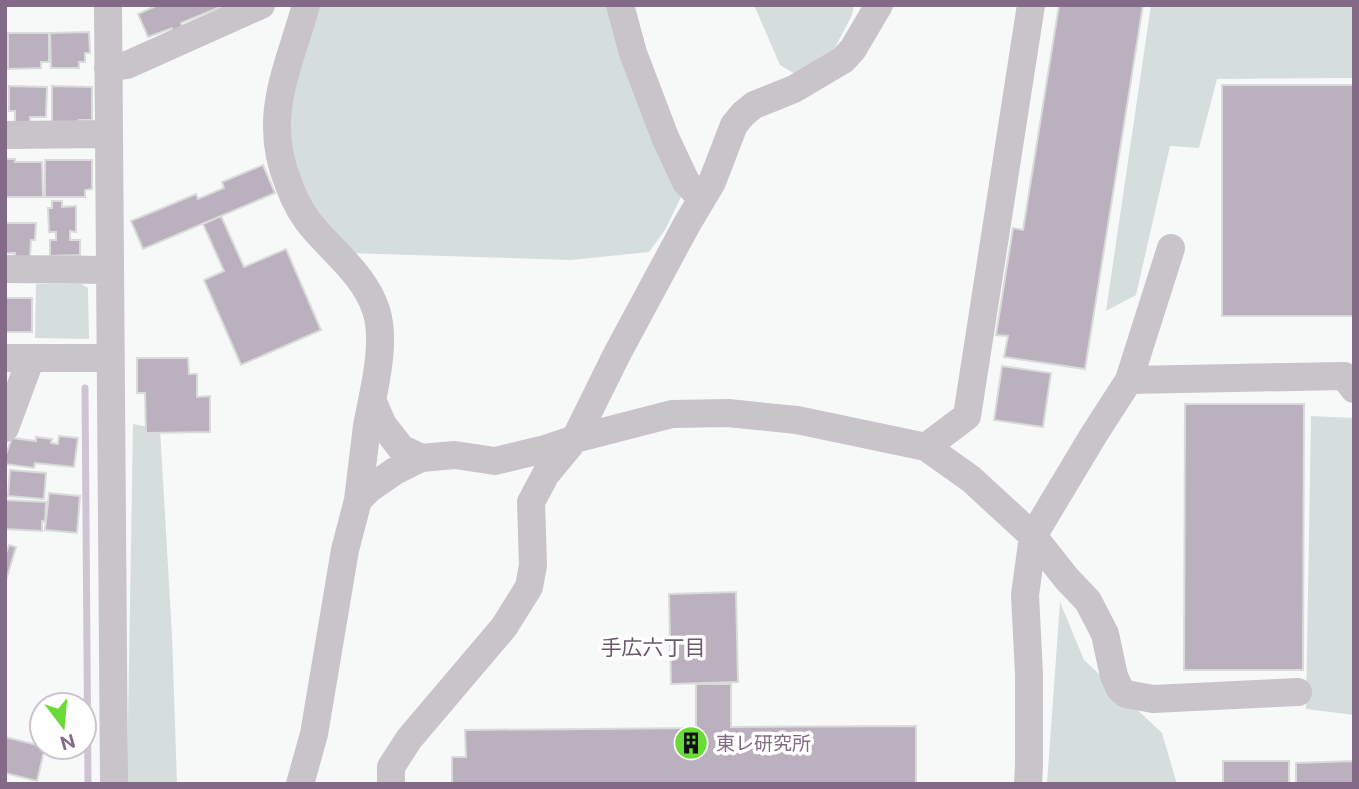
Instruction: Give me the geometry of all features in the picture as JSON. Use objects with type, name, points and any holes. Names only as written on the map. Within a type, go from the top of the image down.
[{"type":"street","points":[[108,5],[114,784]]},
{"type":"street","points":[[108,68],[127,65],[261,5]]},
{"type":"street","points":[[300,784],[314,734],[345,550],[358,500],[379,350],[377,313],[371,298],[354,271],[306,219],[290,190],[279,155],[276,129],[278,104],[286,65],[306,5]]},
{"type":"street","points":[[621,5],[633,53],[665,137],[686,182],[702,199]]},
{"type":"street","points":[[531,502],[546,474],[575,439],[617,355],[712,182],[734,125],[754,105],[794,89],[843,60],[879,5]]},
{"type":"street","points":[[926,447],[967,416],[1031,5]]},
{"type":"street","points":[[5,135],[108,134]]},
{"type":"street","points":[[1028,784],[1029,674],[1025,595],[1033,536],[1129,380],[1171,248]]},
{"type":"street","points":[[5,269],[110,270]]},
{"type":"street","points":[[5,428],[18,358],[110,358]]},
{"type":"street","points":[[1129,380],[1344,376],[1354,390]]},
{"type":"street","points":[[373,402],[383,425],[401,448],[421,458]]},
{"type":"street","points":[[495,461],[672,414],[728,413],[797,420],[926,447],[971,478],[1033,536],[1088,601],[1105,634],[1117,682],[1126,694],[1153,699],[1298,692]]},
{"type":"street","points":[[358,500],[395,471],[421,458],[455,455],[495,461],[509,469],[525,487],[531,502],[533,565],[529,587],[504,627],[409,739],[391,767],[391,784]]},
{"type":"shaded area","points":[[306,5],[618,5],[681,197],[665,230],[649,252],[571,260],[349,253],[318,220],[284,141]]},
{"type":"shaded area","points":[[754,5],[854,5],[852,15],[829,59],[797,75],[780,65]]},
{"type":"shaded area","points":[[1151,5],[1354,5],[1354,78],[1217,79],[1199,148],[1170,146],[1136,295],[1106,311]]},
{"type":"shaded area","points":[[36,284],[81,284],[88,288],[89,339],[35,338]]},
{"type":"shaded area","points":[[1311,416],[1354,418],[1354,715],[1306,709]]},
{"type":"shaded area","points":[[133,424],[160,429],[172,635],[177,784],[127,784]]},
{"type":"shaded area","points":[[1060,602],[1084,660],[1162,733],[1177,784],[1047,784]]},
{"type":"building","points":[[158,5],[225,5],[181,23],[183,28],[173,32],[172,28],[148,37],[138,14]]},
{"type":"building","points":[[1059,5],[1143,5],[1085,369],[1004,357],[1008,336],[996,335],[1013,228],[1023,230]]},
{"type":"building","points":[[89,32],[90,53],[85,53],[85,62],[79,62],[79,68],[51,68],[50,33]]},
{"type":"building","points":[[8,33],[49,33],[49,62],[41,62],[41,68],[8,69]]},
{"type":"building","points":[[1222,85],[1354,85],[1354,316],[1222,316]]},
{"type":"building","points":[[9,86],[47,87],[46,117],[30,117],[30,125],[15,125],[15,111],[9,111]]},
{"type":"building","points":[[52,86],[92,87],[92,120],[79,120],[79,125],[52,124]]},
{"type":"building","points":[[5,159],[15,159],[15,162],[42,162],[43,197],[5,197]]},
{"type":"building","points":[[45,160],[92,160],[92,189],[85,190],[85,197],[45,197]]},
{"type":"building","points":[[263,165],[275,193],[143,249],[131,221],[196,194],[198,199],[224,188],[222,182]]},
{"type":"building","points":[[52,201],[62,201],[62,207],[76,206],[76,232],[70,231],[70,240],[80,240],[80,255],[50,256],[50,240],[56,240],[56,232],[49,232],[48,208],[52,208]]},
{"type":"building","points":[[221,216],[244,267],[286,249],[321,330],[241,365],[204,280],[224,271],[203,224]]},
{"type":"building","points":[[5,223],[36,223],[30,257],[15,257],[15,253],[5,253]]},
{"type":"building","points":[[5,298],[32,298],[32,332],[5,332]]},
{"type":"building","points":[[137,358],[188,358],[189,374],[197,374],[197,397],[210,396],[210,432],[146,433],[145,393],[137,393]]},
{"type":"building","points":[[1002,366],[1051,373],[1043,427],[994,420]]},
{"type":"building","points":[[1185,404],[1304,404],[1303,670],[1184,670]]},
{"type":"building","points":[[59,436],[78,438],[74,467],[35,463],[34,468],[5,464],[12,438],[36,441],[36,437],[52,439],[51,443],[58,444]]},
{"type":"building","points":[[10,470],[46,473],[44,499],[8,496]]},
{"type":"building","points":[[49,493],[80,496],[77,533],[45,530]]},
{"type":"building","points":[[6,500],[46,502],[42,531],[5,529]]},
{"type":"building","points":[[9,545],[16,547],[5,584],[5,551]]},
{"type":"building","points":[[736,592],[738,682],[671,684],[669,594]]},
{"type":"building","name":"東レ研究所","points":[[696,684],[731,684],[731,727],[916,726],[916,784],[452,783],[452,757],[466,757],[465,730],[696,728]]},
{"type":"building","points":[[5,737],[28,743],[28,761],[42,761],[37,781],[5,773]]},
{"type":"building","points":[[1223,761],[1289,761],[1289,784],[1223,784]]},
{"type":"building","points":[[1354,761],[1354,784],[1296,784],[1296,763]]},
{"type":"waterway","points":[[85,388],[88,784]]},
{"type":"place","name":"東レ研究所","points":[[691,743]]},
{"type":"district","name":"手広六丁目","points":[[653,647]]}]
